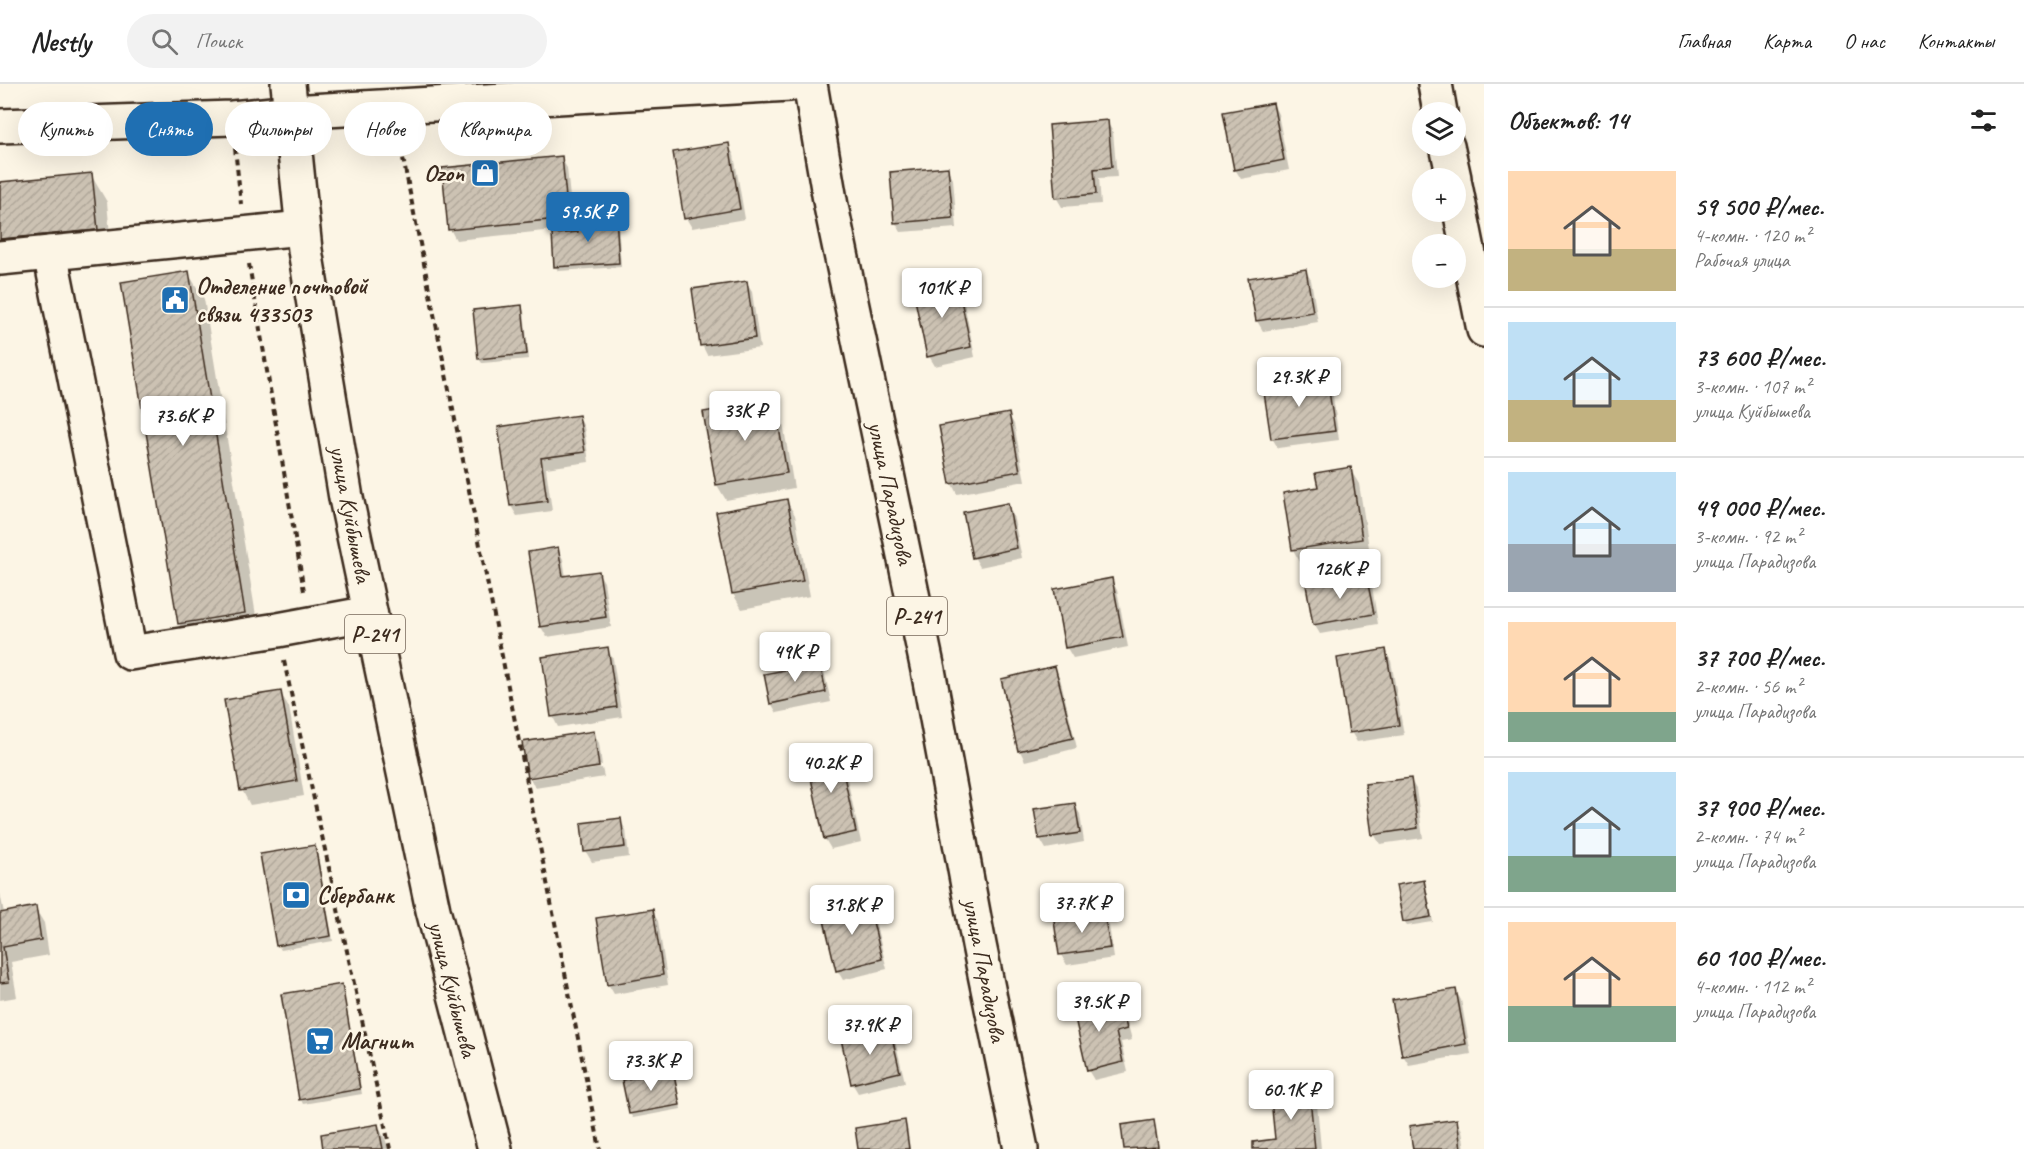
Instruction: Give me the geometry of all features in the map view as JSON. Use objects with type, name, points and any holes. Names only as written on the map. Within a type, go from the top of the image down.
[{"type":"main road","points":[[426,105],[790,84]]},
{"type":"main road","name":"улица Парадизова","points":[[810,84],[831,206],[928,670],[979,945],[1021,1149]]},
{"type":"main road","points":[[1435,84],[1438,102]]},
{"type":"main road","points":[[289,98],[344,103]]},
{"type":"main road","name":"улица Куйбышева","points":[[289,98],[302,228],[346,498],[433,910],[495,1149]]},
{"type":"main road","points":[[0,126],[225,118]]},
{"type":"main road","points":[[1462,222],[1484,330]]},
{"type":"main road","points":[[0,258],[302,228]]},
{"type":"main road","points":[[50,253],[130,653],[310,625],[370,613]]},
{"type":"path","points":[[236,156],[244,234],[310,625]]},
{"type":"path","points":[[403,156],[600,1149]]},
{"type":"path","points":[[278,630],[390,1149]]},
{"type":"building","points":[[1273,103],[1284,160],[1234,170],[1223,112]]},
{"type":"building","points":[[1108,120],[1112,167],[1094,169],[1096,194],[1055,198],[1049,125]]},
{"type":"building","points":[[729,143],[740,209],[684,219],[673,152]]},
{"type":"building","points":[[562,156],[568,218],[448,230],[442,168]]},
{"type":"building","points":[[948,167],[953,218],[894,223],[890,172]]},
{"type":"building","points":[[92,173],[98,230],[0,239],[0,182]]},
{"type":"building","points":[[616,215],[619,263],[554,267],[552,234],[578,232],[577,217]]},
{"type":"building","points":[[1306,269],[1313,312],[1256,321],[1248,278]]},
{"type":"building","points":[[189,271],[245,613],[178,624],[121,282]]},
{"type":"building","points":[[747,281],[755,338],[700,346],[692,289]]},
{"type":"building","points":[[957,281],[971,347],[927,357],[913,290]]},
{"type":"building","points":[[522,305],[527,354],[478,359],[473,310]]},
{"type":"building","points":[[1327,377],[1335,431],[1271,439],[1263,386]]},
{"type":"building","points":[[774,400],[787,473],[716,485],[703,412]]},
{"type":"building","points":[[1009,413],[1020,471],[950,484],[939,426]]},
{"type":"building","points":[[579,415],[585,452],[541,458],[547,501],[510,506],[498,427]]},
{"type":"building","points":[[1351,467],[1362,539],[1292,550],[1283,493],[1318,487],[1315,473]]},
{"type":"building","points":[[787,499],[803,581],[732,594],[716,512]]},
{"type":"building","points":[[1008,503],[1017,548],[972,558],[963,512]]},
{"type":"building","points":[[558,547],[563,576],[599,571],[606,617],[540,627],[528,552]]},
{"type":"building","points":[[1366,574],[1374,614],[1313,625],[1306,585]]},
{"type":"building","points":[[1112,578],[1123,637],[1065,648],[1054,589]]},
{"type":"building","points":[[608,647],[617,707],[551,717],[542,657]]},
{"type":"building","points":[[1386,649],[1399,725],[1349,733],[1337,658]]},
{"type":"building","points":[[820,663],[826,692],[770,704],[764,674]]},
{"type":"building","points":[[1055,666],[1073,738],[1018,751],[1001,679]]},
{"type":"building","points":[[281,691],[297,781],[240,791],[224,700]]},
{"type":"building","points":[[594,731],[599,767],[528,778],[522,742]]},
{"type":"building","points":[[838,748],[856,832],[824,839],[806,755]]},
{"type":"building","points":[[1411,778],[1418,828],[1372,835],[1365,784]]},
{"type":"building","points":[[1075,803],[1080,833],[1039,839],[1034,809]]},
{"type":"building","points":[[621,818],[625,847],[584,852],[581,823]]},
{"type":"building","name":"Сбербанк","points":[[315,845],[331,936],[276,946],[260,854]]},
{"type":"building","points":[[1424,880],[1431,917],[1403,922],[1396,885]]},
{"type":"building","points":[[868,901],[882,959],[836,971],[822,912]]},
{"type":"building","points":[[36,906],[41,940],[3,947],[9,982],[0,983],[0,913]]},
{"type":"building","points":[[653,909],[663,975],[607,985],[596,918]]},
{"type":"building","points":[[1104,913],[1110,948],[1059,955],[1054,921]]},
{"type":"building","name":"Магнит","points":[[342,984],[360,1089],[299,1100],[281,994]]},
{"type":"building","points":[[1456,989],[1466,1044],[1402,1056],[1392,1000]]},
{"type":"building","points":[[1106,997],[1111,1015],[1122,1009],[1127,1029],[1116,1032],[1123,1062],[1087,1071],[1072,1005]]},
{"type":"building","points":[[890,1028],[900,1072],[851,1084],[841,1039]]},
{"type":"building","points":[[673,1070],[680,1105],[629,1114],[622,1080]]},
{"type":"building","points":[[1309,1087],[1315,1149],[1253,1149],[1253,1142],[1275,1139],[1270,1090]]},
{"type":"building","points":[[1457,1119],[1461,1149],[1413,1149],[1409,1126]]},
{"type":"building","points":[[905,1120],[909,1149],[858,1149],[855,1128]]},
{"type":"building","points":[[1154,1120],[1158,1147],[1124,1149],[1121,1125]]},
{"type":"building","points":[[378,1124],[383,1149],[323,1149],[321,1134]]},
{"type":"place","name":"Ozon","points":[[485,173]]},
{"type":"place","name":"Отделение почтовой связи 433503","points":[[175,300]]},
{"type":"place","name":"Сбербанк","points":[[296,895]]},
{"type":"place","name":"Магнит","points":[[320,1041]]}]
